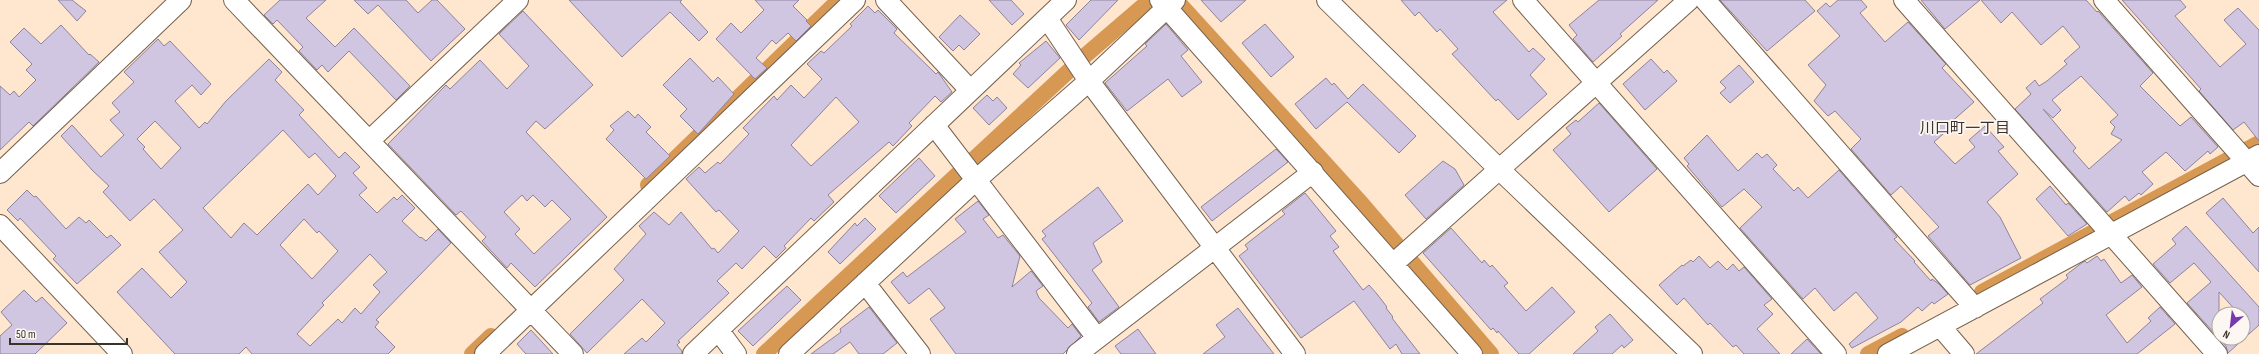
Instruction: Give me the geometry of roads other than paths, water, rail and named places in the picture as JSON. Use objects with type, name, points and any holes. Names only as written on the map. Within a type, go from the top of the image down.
[{"type":"street","points":[[0,173],[181,0]]},
{"type":"street","points":[[234,0],[532,309],[573,354]]},
{"type":"street","points":[[369,141],[518,0]]},
{"type":"street","points":[[485,354],[855,0]]},
{"type":"street","points":[[886,0],[970,90]]},
{"type":"street","points":[[693,354],[1066,0]]},
{"type":"street","points":[[1327,0],[1499,169],[1692,354]]},
{"type":"street","points":[[1523,0],[1836,354]]},
{"type":"street","points":[[1393,264],[1689,0]]},
{"type":"street","points":[[1705,0],[1975,308]]},
{"type":"street","points":[[1904,0],[2217,354]]},
{"type":"street","points":[[1888,354],[2111,235],[2255,164],[2104,0]]},
{"type":"street","points":[[789,354],[977,179],[1089,81],[1168,3],[1472,354]]},
{"type":"street","points":[[1047,18],[1089,81],[1295,354]]},
{"type":"street","points":[[934,125],[977,179],[1097,338]]},
{"type":"street","points":[[1077,354],[1313,172]]},
{"type":"street","points":[[0,225],[122,354]]},
{"type":"street","points":[[865,283],[920,354]]},
{"type":"street","points":[[1940,326],[1964,354]]},
{"type":"street","points":[[718,331],[736,354]]},
{"type":"waterway","points":[[648,185],[839,0]]},
{"type":"waterway","points":[[764,354],[1087,54],[1150,0]]},
{"type":"waterway","points":[[1176,0],[1361,203],[1491,354]]},
{"type":"waterway","points":[[1982,292],[2259,143]]},
{"type":"waterway","points":[[472,354],[491,336]]},
{"type":"waterway","points":[[1868,354],[1902,336]]},
{"type":"district","name":"川口町一丁目","points":[[1965,128]]}]
